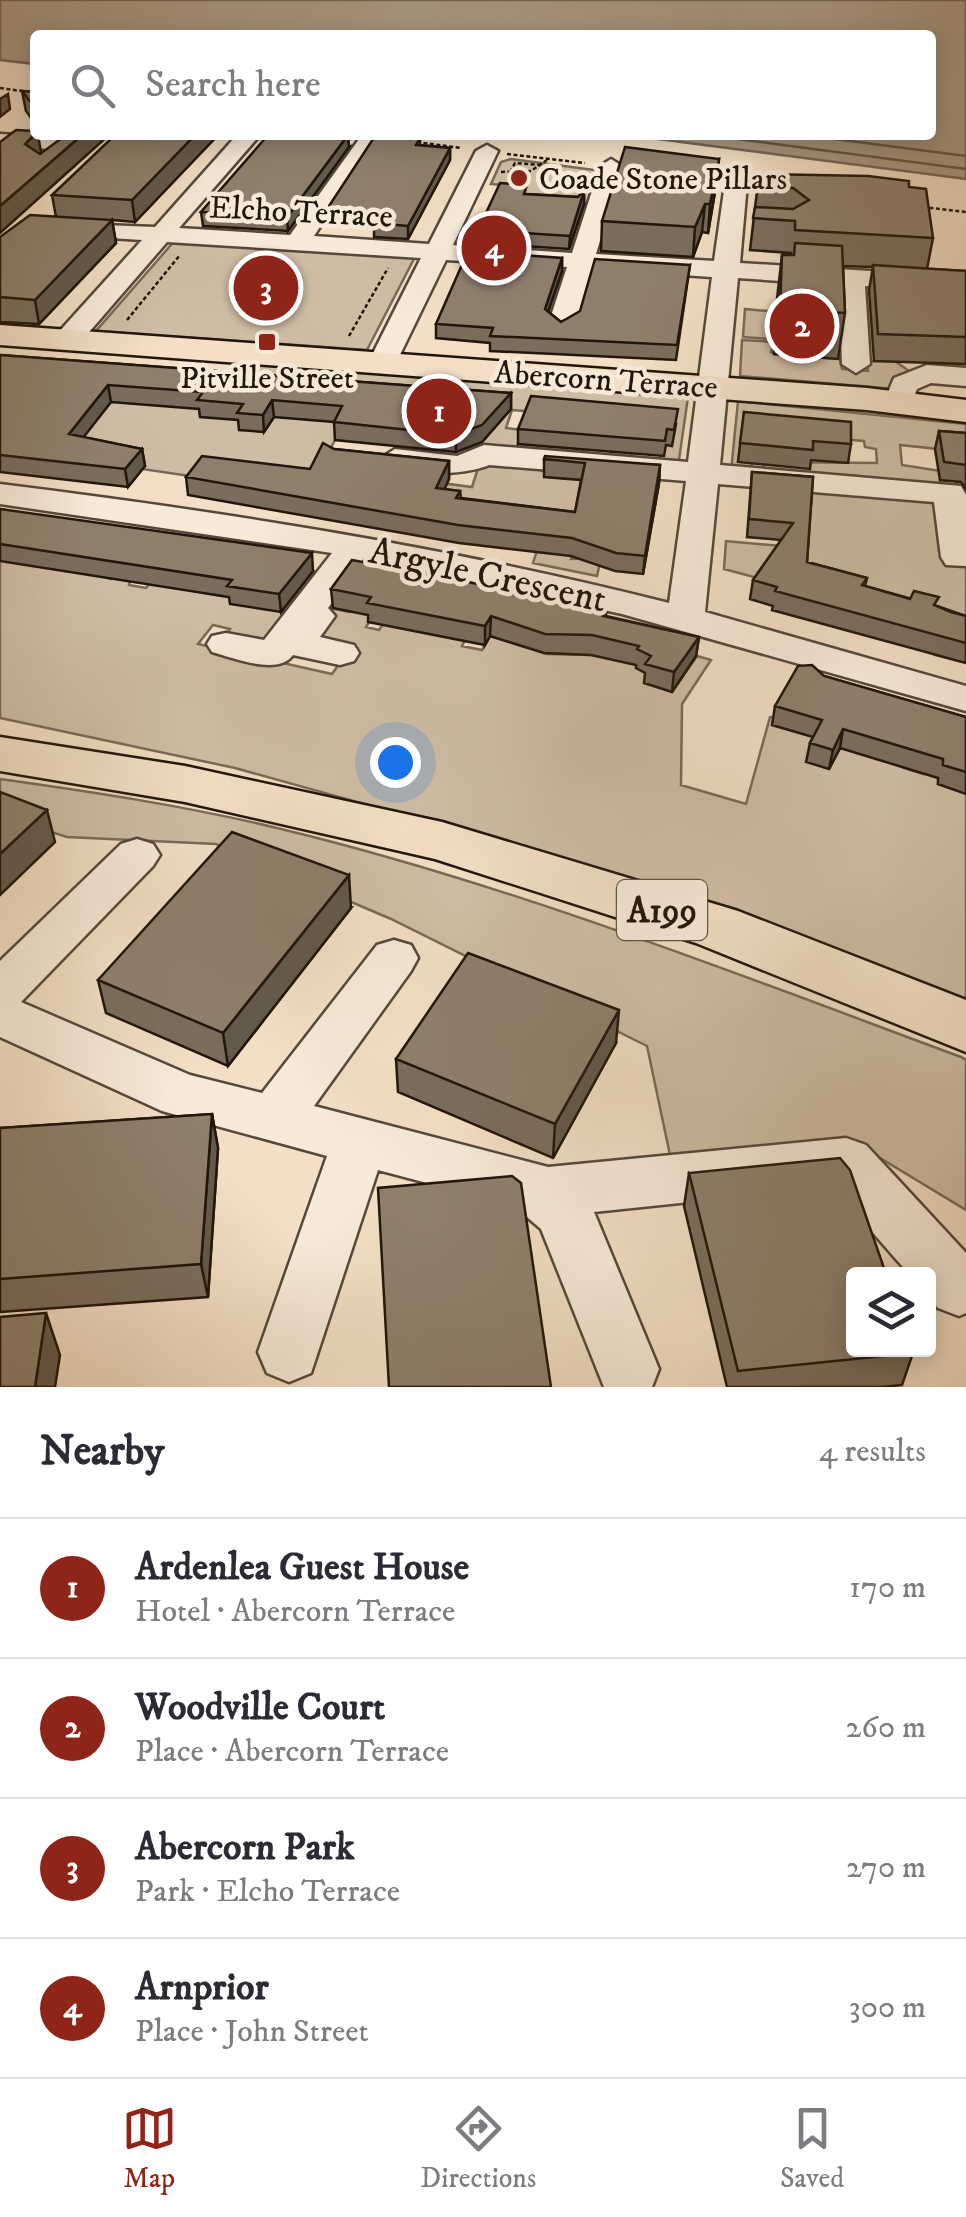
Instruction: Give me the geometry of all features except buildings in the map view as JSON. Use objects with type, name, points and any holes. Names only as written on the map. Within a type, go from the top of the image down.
[{"type":"main road","name":"Abercorn Terrace","points":[[0,334],[714,387],[966,411]]},
{"type":"main road","name":"A199","points":[[0,727],[242,782],[349,818]]},
{"type":"main road","name":"A199","points":[[0,754],[349,818],[442,841],[718,928],[849,976],[966,1027]]},
{"type":"street","points":[[44,165],[69,144],[48,140]]},
{"type":"street","points":[[66,340],[244,140]]},
{"type":"street","points":[[297,243],[369,140]]},
{"type":"street","points":[[382,363],[484,159]]},
{"type":"street","points":[[562,326],[610,169]]},
{"type":"street","points":[[686,620],[726,269],[740,227],[740,192]]},
{"type":"street","name":"Elcho Terrace","points":[[27,226],[966,286]]},
{"type":"street","points":[[852,280],[856,364]]},
{"type":"street","points":[[900,402],[904,384],[915,376],[966,377]]},
{"type":"street","points":[[372,457],[461,466],[484,455],[948,493],[959,557]]},
{"type":"street","name":"Argyle Crescent","points":[[0,494],[360,547],[686,620],[966,699]]},
{"type":"street","points":[[226,644],[274,654],[360,547]]},
{"type":"street","points":[[340,653],[296,644],[360,547]]},
{"type":"street","points":[[0,992],[137,855]]},
{"type":"street","points":[[275,1117],[394,958]]},
{"type":"street","points":[[0,1015],[181,1095],[510,1178],[542,1192],[572,1228],[628,1370]]},
{"type":"street","points":[[289,1352],[360,1140]]},
{"type":"street","points":[[542,1192],[846,1162],[959,1288]]},
{"type":"path","points":[[0,88],[30,92]]},
{"type":"path","points":[[381,140],[484,159],[548,159],[610,169]]},
{"type":"path","points":[[484,159],[520,174],[548,159]]},
{"type":"path","points":[[510,172],[515,163],[541,165]]},
{"type":"path","points":[[912,206],[966,212]]},
{"type":"path","points":[[129,324],[127,320],[185,249]]},
{"type":"path","points":[[343,339],[350,336],[392,262],[387,257]]},
{"type":"shaded area","points":[[511,159],[602,171],[592,204],[580,203],[571,225],[586,222],[584,229],[562,228],[558,241],[580,243],[576,257],[511,253],[526,187],[491,184],[501,162]]},
{"type":"shaded area","points":[[177,238],[417,253],[367,350],[96,331]]},
{"type":"shaded area","points":[[745,309],[791,313],[795,341],[743,337]]},
{"type":"shaded area","points":[[742,340],[775,342],[771,352],[775,354],[840,359],[842,369],[868,371],[867,361],[895,361],[909,371],[900,376],[896,389],[740,376]]},
{"type":"shaded area","points":[[263,365],[319,369],[295,377],[338,382],[333,370],[688,397],[678,467],[575,458],[578,449],[568,447],[565,457],[336,438],[321,467],[472,487],[481,459],[573,469],[655,500],[655,505],[610,501],[577,535],[571,559],[601,558],[597,576],[533,563],[544,528],[0,448],[114,398]],"holes":[[[512,410],[562,414],[534,453],[516,450],[523,430],[506,428]],[[585,438],[614,441],[610,455],[582,453]],[[634,442],[663,445],[659,460],[631,457]]]},
{"type":"shaded area","points":[[738,401],[966,424],[966,452],[900,445],[902,465],[966,475],[966,663],[935,655],[948,629],[724,569],[726,541],[781,546],[793,490],[958,490],[956,481],[940,480],[941,488],[763,474],[764,462],[877,463],[876,449],[865,447],[864,441],[742,431],[738,461],[752,463],[751,473],[731,472]]},
{"type":"shaded area","points":[[142,543],[129,585],[146,588],[150,583],[244,600],[286,613],[266,642],[224,637],[230,629],[213,625],[198,644],[332,674],[350,648],[318,641],[314,632],[330,608],[350,612],[355,605],[377,610],[366,627],[379,630],[386,620],[469,632],[462,646],[482,650],[490,636],[547,654],[591,655],[639,663],[672,692],[697,656],[711,660],[682,704],[681,785],[746,804],[770,717],[922,727],[904,768],[923,774],[927,765],[939,768],[938,784],[966,789],[966,1006],[508,844],[235,768],[0,718],[0,546],[111,579]]},
{"type":"shaded area","points":[[0,779],[208,813],[451,876],[622,932],[961,1057],[966,1060],[966,1210],[847,1138],[670,1155],[647,1046],[391,919],[216,844],[67,837],[0,816]]},
{"type":"water","points":[[0,0],[966,0],[966,179],[666,140],[936,140],[936,30],[30,30],[30,63],[0,60]]},
{"type":"place","name":"Coade Stone Pillars","points":[[519,178]]},
{"type":"place","name":"Arnprior","points":[[494,248]]},
{"type":"place","name":"Abercorn Park","points":[[266,288]]},
{"type":"place","name":"Woodville Court","points":[[802,326]]},
{"type":"place","name":"Pitville Street","points":[[267,342]]},
{"type":"place","name":"Ardenlea Guest House","points":[[439,411]]}]
